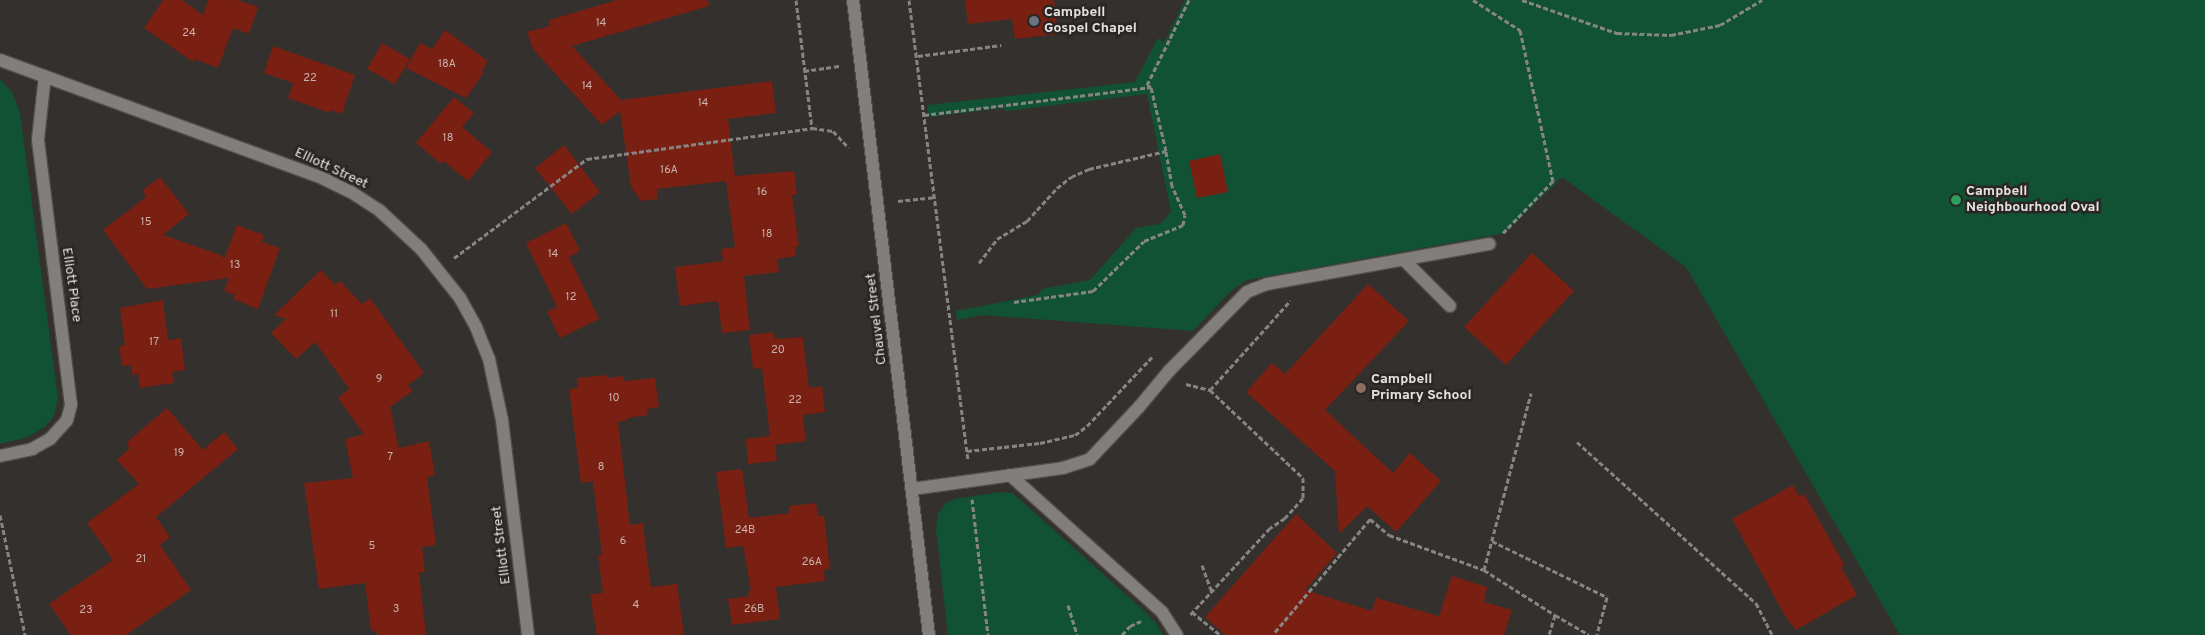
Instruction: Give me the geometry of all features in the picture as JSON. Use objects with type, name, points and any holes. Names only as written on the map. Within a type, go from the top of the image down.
[{"type":"street","name":"Chauvel Street","points":[[853,0],[929,635]]},
{"type":"street","name":"Elliott Street","points":[[0,60],[333,183],[380,211],[412,240],[439,269],[460,298],[476,327],[495,382],[502,420],[528,635]]},
{"type":"street","name":"Elliott Place","points":[[0,456],[32,448],[50,439],[64,424],[71,405],[38,139],[44,76]]},
{"type":"street","points":[[912,489],[1063,468],[1090,459],[1134,414],[1169,371],[1247,292],[1267,284],[1489,244]]},
{"type":"street","points":[[1404,260],[1450,306]]},
{"type":"street","points":[[1010,475],[1162,612],[1175,632]]},
{"type":"path","points":[[796,0],[812,128]]},
{"type":"path","points":[[909,0],[918,56],[988,635]]},
{"type":"path","points":[[1014,302],[1093,291],[1144,241],[1183,225],[1185,215],[1172,186],[1151,88],[1147,85],[1189,0]]},
{"type":"path","points":[[1473,0],[1520,30],[1553,180],[1496,240],[1489,244]]},
{"type":"path","points":[[1522,0],[1617,33],[1671,35],[1720,25],[1762,0]]},
{"type":"path","points":[[918,56],[1001,45]]},
{"type":"path","points":[[804,72],[861,63]]},
{"type":"path","points":[[924,115],[1151,88]]},
{"type":"path","points":[[439,269],[588,158],[812,128],[834,131],[851,150]]},
{"type":"path","points":[[979,263],[997,240],[1027,221],[1057,188],[1071,177],[1089,169],[1166,151]]},
{"type":"path","points":[[878,204],[934,197]]},
{"type":"path","points":[[1210,390],[1296,295]]},
{"type":"path","points":[[967,451],[1040,444],[1075,435],[1152,356],[1181,382],[1210,390],[1304,478],[1303,498],[1285,518],[1270,528],[1175,632]]},
{"type":"path","points":[[1484,570],[1531,394]]},
{"type":"path","points":[[1577,442],[1756,603],[1772,635]]},
{"type":"path","points":[[0,515],[24,635]]},
{"type":"path","points":[[1275,632],[1370,519],[1389,535],[1484,570],[1589,635]]},
{"type":"path","points":[[1492,541],[1607,597],[1597,635]]},
{"type":"path","points":[[1202,565],[1212,590]]},
{"type":"path","points":[[1068,605],[1076,635]]},
{"type":"path","points":[[1192,612],[1220,635]]},
{"type":"path","points":[[1549,635],[1555,615]]},
{"type":"green space","points":[[1185,0],[2205,0],[2205,635],[1900,635],[1686,267],[1562,177],[1505,233],[1247,280],[1232,290],[1193,331],[983,315],[957,320],[956,311],[1038,295],[1042,289],[1090,280],[1136,228],[1160,224],[1171,212],[1147,94],[1006,111],[1002,108],[929,117],[927,105],[1135,82],[1158,38],[1164,43]]},
{"type":"green space","points":[[0,79],[12,92],[20,113],[58,399],[54,416],[45,427],[28,437],[0,444]]},
{"type":"green space","points":[[1000,492],[1012,493],[1017,497],[1142,609],[1155,622],[1163,635],[948,635],[936,530],[938,514],[946,503],[955,499]]},
{"type":"building","points":[[163,0],[182,0],[203,15],[208,0],[238,0],[258,7],[249,34],[233,28],[218,68],[195,59],[193,62],[144,28]]},
{"type":"building","points":[[617,0],[708,0],[709,6],[572,46],[621,100],[772,81],[776,113],[728,119],[735,176],[794,171],[797,194],[792,195],[799,246],[795,247],[796,256],[777,259],[779,272],[744,276],[750,330],[722,333],[718,301],[680,306],[675,267],[723,261],[721,249],[735,247],[726,181],[657,189],[658,199],[641,201],[631,187],[620,111],[602,125],[533,49],[527,32],[550,26],[549,20]]},
{"type":"building","name":"Campbell Gospel Chapel","points":[[965,0],[1054,0],[1058,34],[1015,39],[1012,19],[968,24]]},
{"type":"building","points":[[445,30],[488,61],[482,71],[484,72],[466,98],[406,68],[420,43],[432,49]]},
{"type":"building","points":[[382,43],[410,59],[395,84],[367,69]]},
{"type":"building","points":[[273,46],[355,75],[342,114],[331,110],[330,113],[288,98],[293,83],[264,73]]},
{"type":"building","points":[[454,97],[474,113],[462,127],[492,152],[468,181],[443,161],[441,164],[416,143]]},
{"type":"building","points":[[564,145],[600,192],[572,214],[535,168]]},
{"type":"building","points":[[1220,154],[1228,192],[1197,198],[1189,161]]},
{"type":"building","points":[[160,177],[189,214],[163,235],[221,255],[224,259],[237,225],[264,235],[262,242],[280,248],[258,309],[233,299],[235,295],[224,291],[229,278],[147,289],[103,230],[146,197],[142,191]]},
{"type":"building","points":[[566,223],[580,251],[569,257],[599,319],[560,338],[547,312],[557,307],[526,243]]},
{"type":"building","points":[[1532,253],[1574,291],[1506,365],[1464,327]]},
{"type":"building","points":[[321,270],[335,285],[340,281],[362,304],[370,298],[424,373],[408,385],[413,391],[390,407],[399,448],[429,441],[435,475],[427,477],[436,545],[422,547],[425,572],[419,572],[426,635],[377,635],[376,631],[371,631],[365,583],[319,589],[304,483],[353,478],[345,439],[364,434],[338,398],[349,389],[315,342],[296,359],[271,333],[286,319],[274,315]]},
{"type":"building","points":[[1368,284],[1409,321],[1325,410],[1393,473],[1410,453],[1441,481],[1396,532],[1367,506],[1339,534],[1335,471],[1246,392],[1272,363],[1285,374]]},
{"type":"building","points":[[163,300],[168,340],[181,338],[185,370],[172,372],[174,383],[140,388],[138,374],[132,375],[131,365],[122,366],[119,346],[125,345],[120,308]]},
{"type":"building","points":[[774,332],[775,339],[803,337],[809,388],[822,386],[825,412],[803,415],[806,441],[775,445],[777,461],[748,464],[746,439],[770,436],[762,368],[753,369],[749,335]]},
{"type":"building","points":[[607,375],[607,378],[624,376],[624,381],[655,378],[659,407],[647,409],[648,415],[627,418],[627,420],[618,422],[630,525],[643,523],[651,587],[677,584],[684,635],[597,635],[590,594],[603,593],[598,555],[602,555],[593,481],[581,483],[569,389],[578,388],[577,378]]},
{"type":"building","points":[[167,408],[203,450],[224,432],[238,449],[156,517],[170,537],[160,545],[191,590],[126,635],[71,635],[49,604],[113,560],[87,523],[139,484],[117,460],[130,448],[126,443]]},
{"type":"building","points":[[742,469],[749,518],[789,513],[789,506],[816,503],[818,516],[824,516],[830,569],[824,570],[825,581],[776,587],[780,619],[732,625],[728,599],[749,596],[748,591],[751,590],[743,546],[726,548],[716,472]]},
{"type":"building","points":[[1793,485],[1799,496],[1804,494],[1844,564],[1841,567],[1857,595],[1796,630],[1785,616],[1732,519]]},
{"type":"building","points":[[1296,514],[1337,553],[1305,590],[1372,611],[1376,598],[1439,616],[1452,576],[1487,587],[1484,602],[1512,610],[1504,635],[1225,635],[1205,617]]},
{"type":"place","name":"Campbell Gospel Chapel","points":[[1034,21]]},
{"type":"place","name":"Campbell Neighbourhood Oval","points":[[1956,200]]},
{"type":"place","name":"Campbell Primary School","points":[[1361,388]]}]
